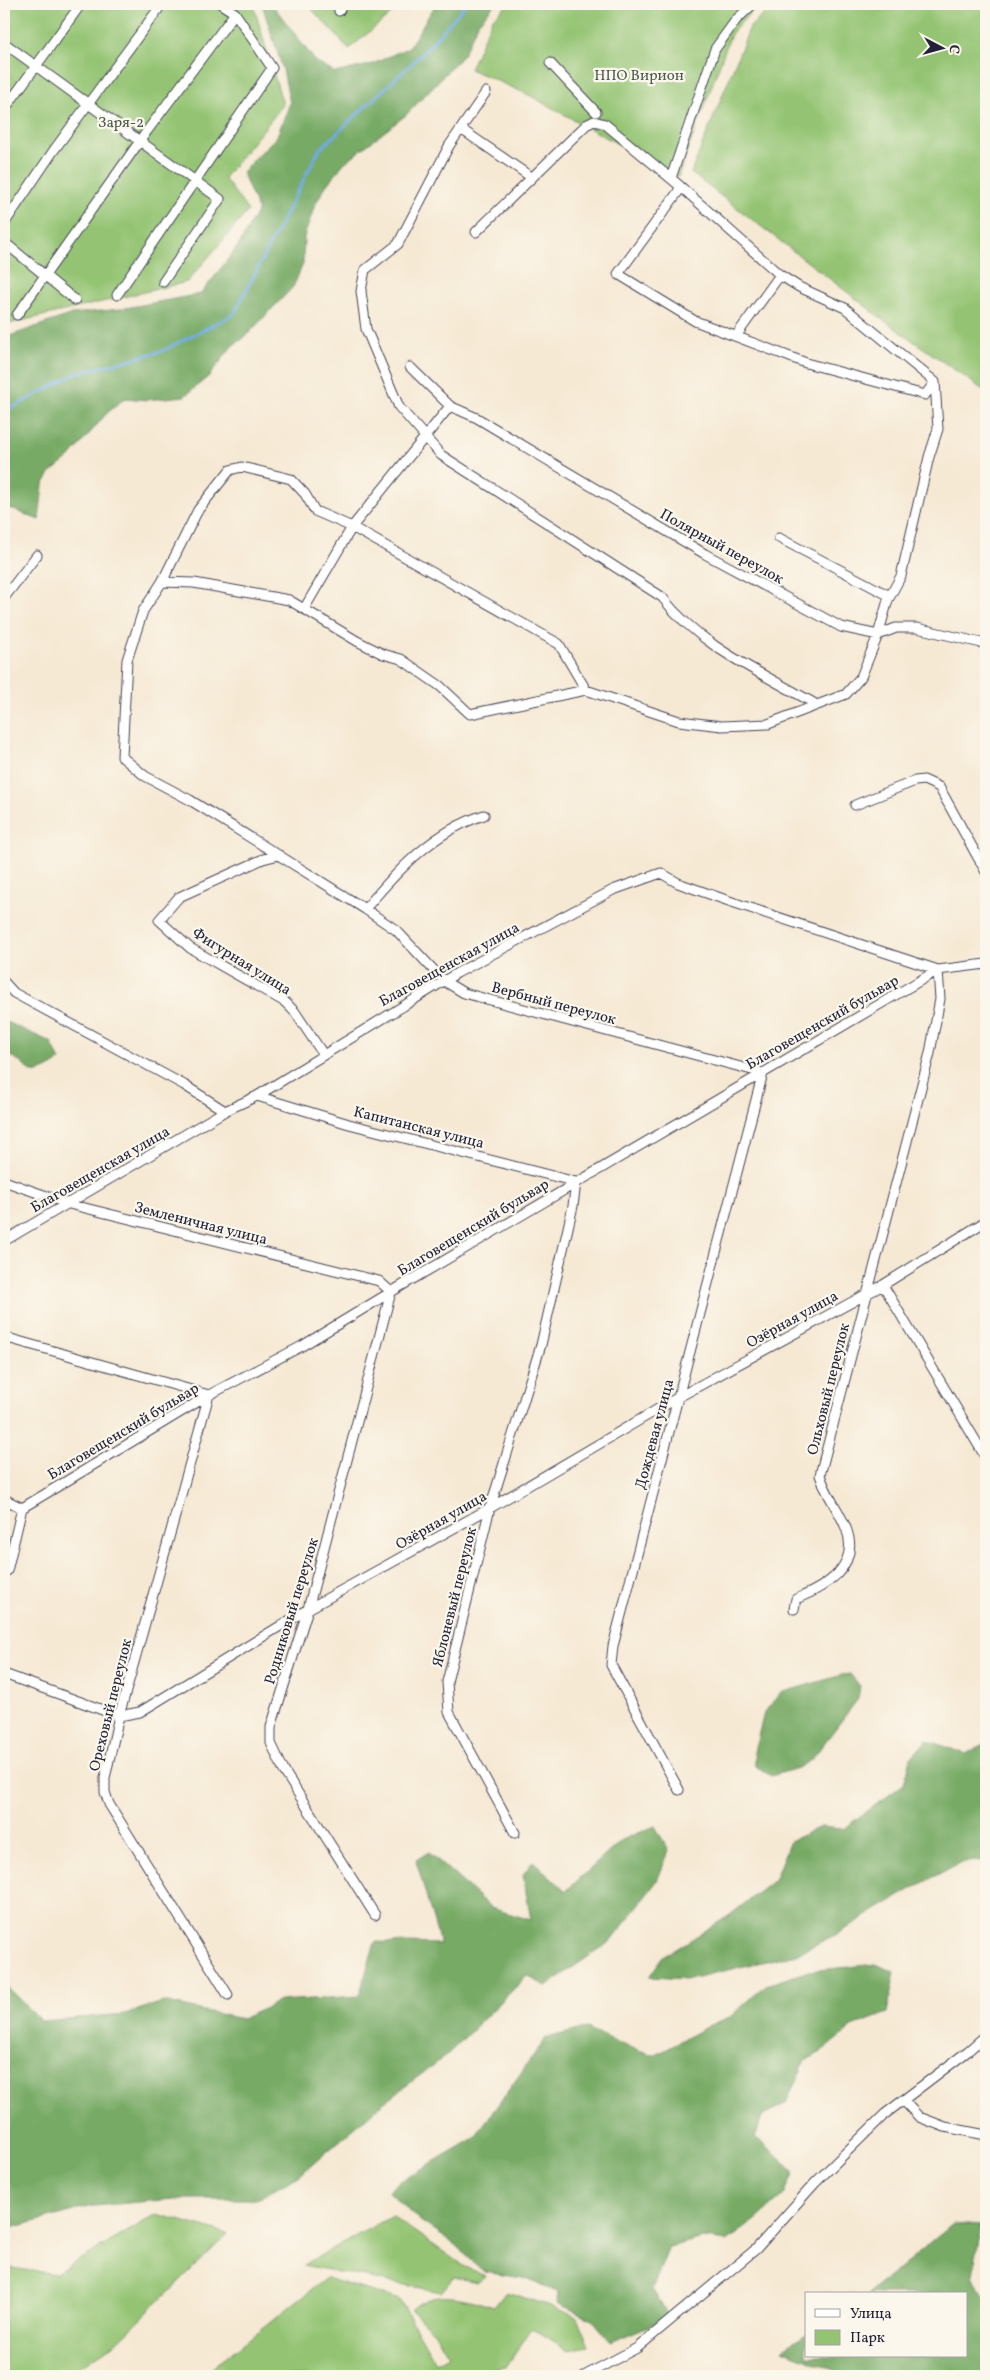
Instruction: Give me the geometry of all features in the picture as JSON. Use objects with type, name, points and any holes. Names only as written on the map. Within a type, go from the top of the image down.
[{"type":"street","points":[[4,110],[82,4]]},
{"type":"street","points":[[4,224],[87,105],[162,4]]},
{"type":"street","points":[[116,295],[193,180],[272,68],[234,12],[221,4]]},
{"type":"street","points":[[671,178],[715,49],[736,20],[753,4]]},
{"type":"street","points":[[17,315],[139,142],[234,12]]},
{"type":"street","points":[[4,43],[36,65],[87,105],[220,199],[164,282]]},
{"type":"street","points":[[550,63],[596,112]]},
{"type":"street","points":[[486,92],[449,146],[398,244],[365,270],[361,291],[366,329],[399,407],[441,456],[662,597],[675,614],[720,651],[817,705]]},
{"type":"street","points":[[476,232],[531,177],[586,125],[594,120],[605,124],[671,178],[780,275],[799,287],[845,308],[935,382],[938,429],[928,457],[900,576],[890,596],[878,635],[861,677],[846,694],[768,724],[722,726],[679,721],[586,690],[470,714],[440,686],[401,659],[384,654],[357,640],[289,600],[194,584],[162,582],[198,510],[230,470],[242,467],[291,479],[305,494],[315,511],[352,526],[559,644],[586,690]]},
{"type":"street","points":[[461,130],[531,177]]},
{"type":"street","points":[[680,186],[618,274],[695,321],[806,363],[925,395],[935,382]]},
{"type":"street","points":[[4,242],[46,274],[75,300]]},
{"type":"street","points":[[736,336],[780,275]]},
{"type":"street","points":[[304,609],[352,526],[416,446],[426,438],[450,406],[410,368]]},
{"type":"street","name":"Полярный переулок","points":[[450,406],[463,410],[705,554],[842,628],[878,635],[896,628],[917,628],[986,644]]},
{"type":"street","points":[[779,538],[890,596]]},
{"type":"street","points":[[4,598],[37,555]]},
{"type":"street","name":"Вербный переулок","points":[[162,582],[143,611],[127,660],[122,757],[145,776],[190,800],[271,852],[280,855],[396,930],[444,980],[464,993],[762,1073]]},
{"type":"street","points":[[855,805],[916,781],[932,782],[939,788],[986,872]]},
{"type":"street","points":[[365,909],[398,871],[442,835],[484,815]]},
{"type":"street","name":"Фигурная улица","points":[[280,855],[262,859],[179,897],[159,920],[190,948],[285,1002],[295,1012],[323,1054]]},
{"type":"street","name":"Благовещенская улица","points":[[4,1241],[225,1112],[257,1096],[444,980],[613,890],[661,873],[678,883],[728,901],[938,970]]},
{"type":"street","points":[[938,970],[986,964]]},
{"type":"street","name":"Благовещенский бульвар","points":[[22,1508],[209,1395],[302,1346],[576,1182],[938,970]]},
{"type":"street","name":"Ольховый переулок","points":[[794,1609],[796,1598],[825,1585],[837,1576],[847,1558],[846,1530],[829,1499],[820,1475],[930,1053],[940,999],[938,970]]},
{"type":"street","points":[[4,982],[14,993],[175,1080],[225,1112]]},
{"type":"street","name":"Дождевая улица","points":[[679,1790],[611,1665],[613,1646],[762,1073]]},
{"type":"street","name":"Капитанская улица","points":[[257,1096],[349,1124],[576,1182]]},
{"type":"street","name":"Земленичная улица","points":[[4,1181],[69,1204],[379,1282],[391,1292]]},
{"type":"street","name":"Яблоневый переулок","points":[[515,1833],[449,1712],[447,1696],[452,1659],[490,1508],[541,1345],[574,1206],[576,1182]]},
{"type":"street","name":"Озёрная улица","points":[[119,1716],[140,1712],[308,1609],[490,1508],[678,1398],[883,1285],[986,1220]]},
{"type":"street","points":[[883,1285],[986,1458]]},
{"type":"street","name":"Родниковый переулок","points":[[375,1915],[284,1771],[271,1743],[270,1726],[308,1609],[391,1292]]},
{"type":"street","points":[[4,1337],[209,1395]]},
{"type":"street","name":"Ореховый переулок","points":[[209,1395],[119,1716],[105,1778],[105,1792],[109,1804],[228,1996]]},
{"type":"street","points":[[4,1499],[22,1508],[7,1571]]},
{"type":"street","points":[[4,1674],[119,1716]]},
{"type":"street","points":[[584,2376],[637,2348],[756,2249],[815,2183],[885,2114],[968,2052],[986,2035]]},
{"type":"street","points":[[903,2100],[919,2116],[945,2127],[986,2136]]},
{"type":"green space","name":"Заря-2","points":[[4,4],[253,4],[283,105],[224,178],[248,211],[187,282],[4,325]]},
{"type":"green space","points":[[262,4],[272,4],[316,62],[335,73],[373,64],[409,47],[436,4],[495,4],[478,23],[463,55],[406,115],[344,163],[325,187],[315,205],[304,237],[303,264],[293,287],[244,338],[233,345],[209,376],[185,396],[147,400],[125,398],[106,414],[69,458],[51,472],[43,485],[39,520],[4,506],[4,338],[72,314],[120,309],[201,294],[239,245],[258,210],[242,172],[277,136],[290,103],[283,70]]},
{"type":"green space","points":[[307,4],[403,4],[349,49]]},
{"type":"green space","name":"НПО Вирион","points":[[508,4],[758,4],[731,34],[678,177],[529,95],[470,69],[492,19]]},
{"type":"green space","points":[[775,4],[986,4],[986,392],[885,321],[691,173],[750,27]]},
{"type":"green space","points":[[4,1021],[51,1042],[60,1061],[39,1072],[33,1072],[13,1057],[4,1053]]},
{"type":"green space","points":[[850,1674],[860,1686],[858,1699],[812,1759],[798,1768],[771,1776],[755,1765],[754,1752],[764,1713],[780,1693]]},
{"type":"green space","points":[[927,1740],[966,1754],[986,1743],[986,1860],[959,1863],[906,1892],[837,1934],[796,1954],[689,1979],[649,1977],[662,1958],[730,1915],[774,1880],[790,1841],[820,1827],[843,1829],[904,1784],[911,1758]]},
{"type":"green space","points":[[655,1826],[669,1851],[657,1881],[611,1941],[546,1986],[527,1976],[447,2055],[382,2104],[299,2176],[257,2199],[174,2199],[93,2206],[4,2230],[4,1984],[41,2021],[125,2014],[163,2002],[242,2019],[280,2001],[359,1996],[375,1942],[440,1944],[416,1860],[429,1852],[491,1908],[531,1920],[523,1875],[533,1861],[566,1891],[622,1840]]},
{"type":"green space","points":[[876,1964],[895,1972],[887,2013],[854,2026],[823,2051],[805,2061],[786,2103],[762,2117],[755,2138],[776,2154],[794,2172],[784,2195],[756,2220],[727,2241],[703,2238],[669,2247],[652,2289],[669,2317],[611,2342],[592,2319],[557,2303],[558,2291],[522,2278],[484,2272],[454,2244],[419,2220],[388,2191],[401,2181],[474,2138],[546,2038],[587,2028],[626,2046],[654,2055],[710,2025],[730,2017],[766,1985],[809,1971]]},
{"type":"green space","points":[[157,2214],[228,2234],[118,2341],[67,2376],[4,2376],[4,2267],[56,2274]]},
{"type":"green space","points":[[392,2216],[465,2267],[485,2276],[477,2282],[454,2277],[441,2292],[303,2265]]},
{"type":"green space","points":[[953,2224],[981,2226],[973,2275],[986,2303],[986,2376],[846,2375],[782,2350],[805,2335],[805,2358],[968,2358],[968,2292],[870,2292]]},
{"type":"green space","points":[[326,2278],[400,2300],[436,2363],[449,2356],[435,2333],[411,2310],[420,2303],[440,2297],[462,2298],[494,2307],[506,2292],[548,2305],[577,2317],[589,2346],[568,2350],[532,2328],[506,2367],[464,2376],[202,2376]]},
{"type":"waterway","points":[[4,412],[75,374],[162,351],[234,314],[319,150],[425,51],[466,4]]}]
